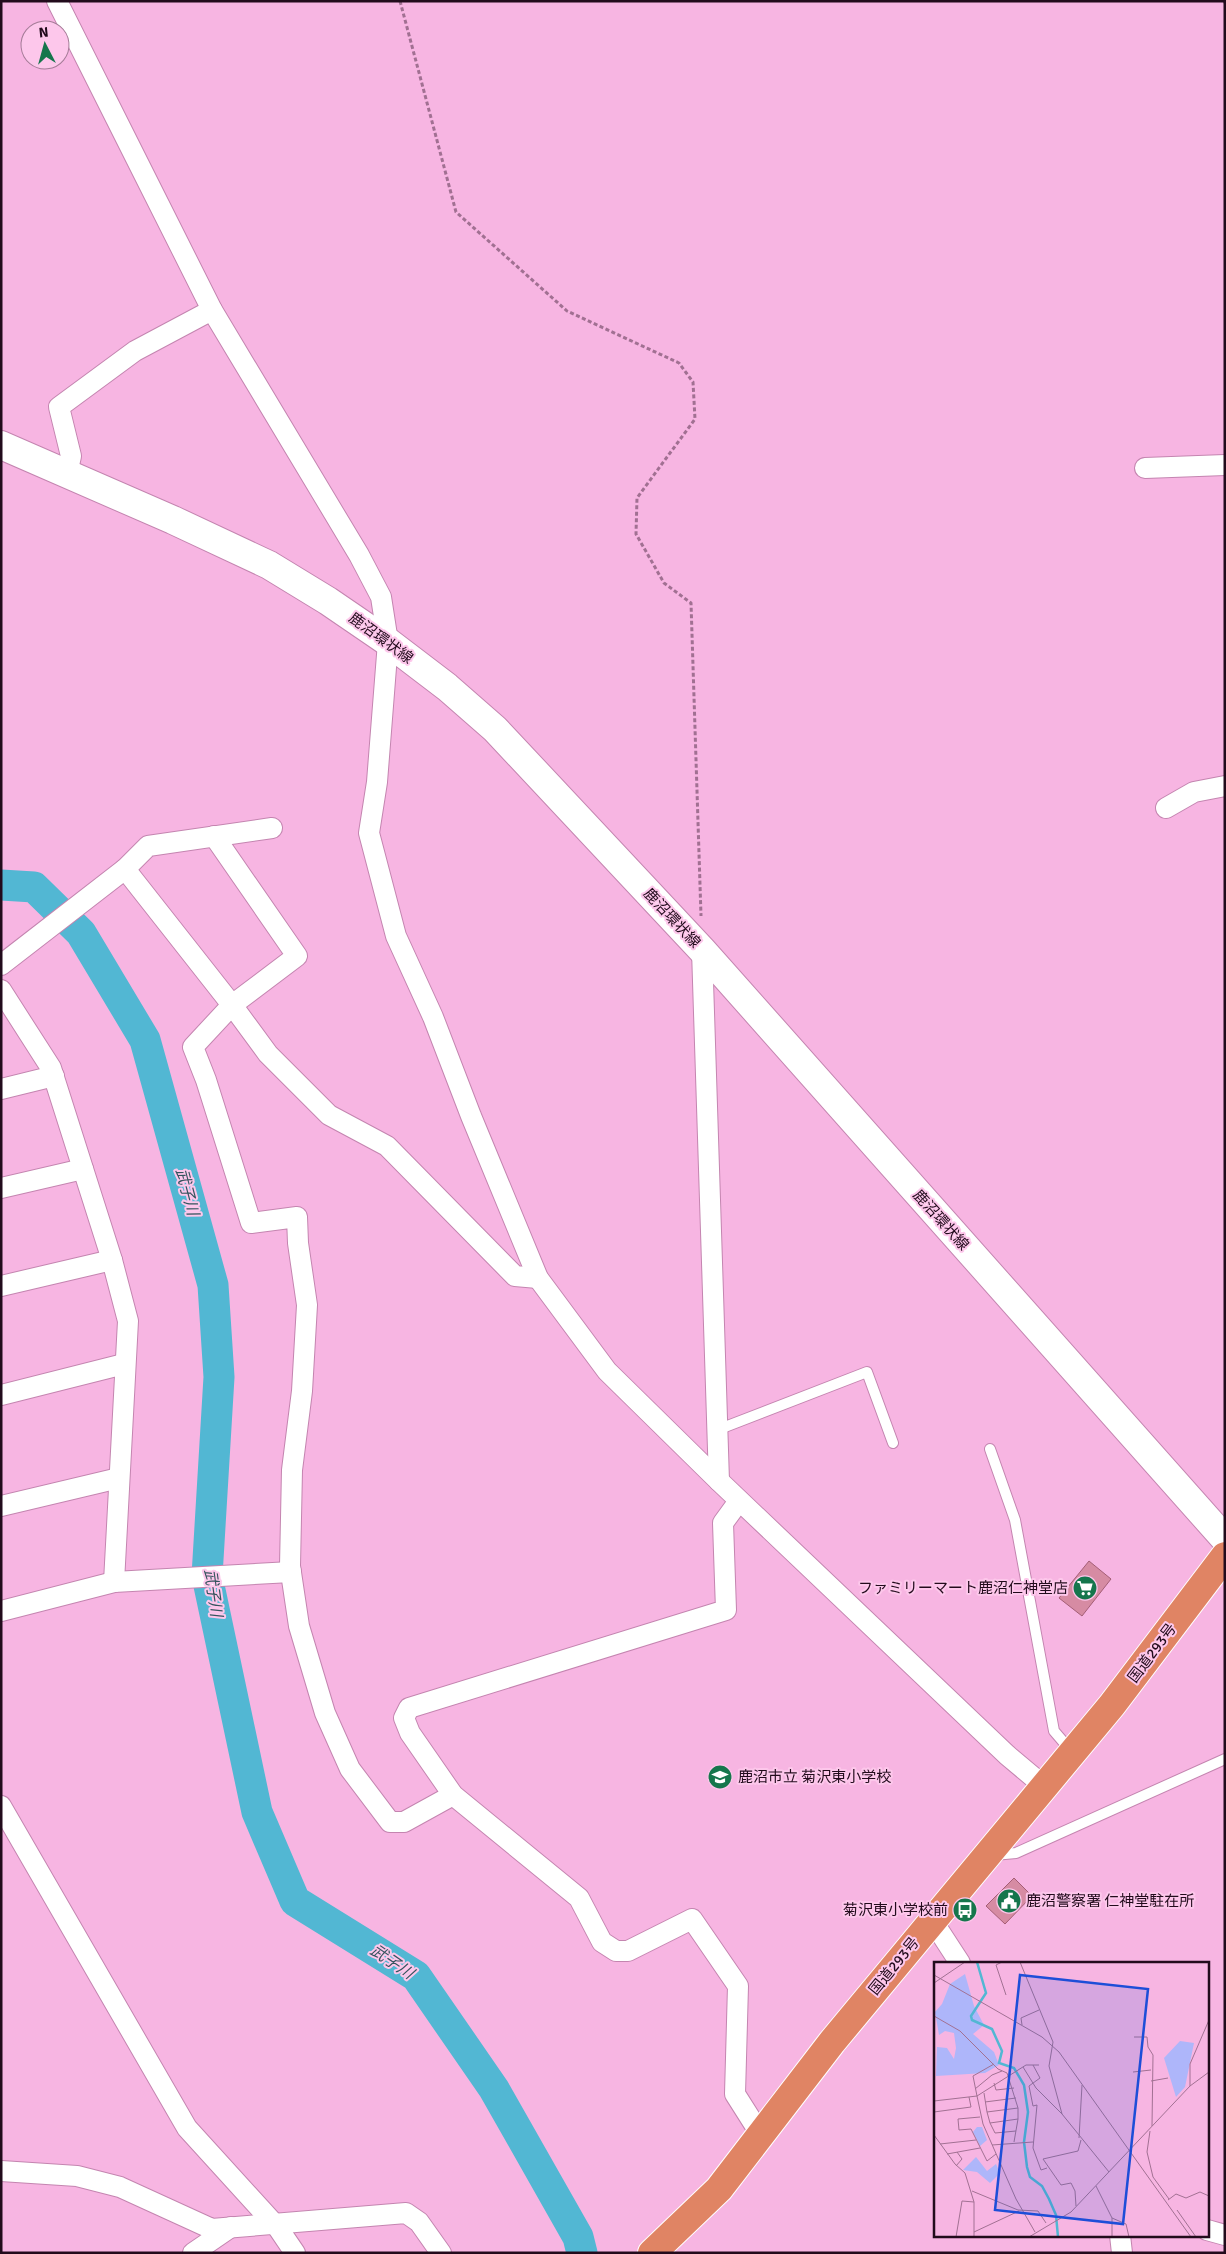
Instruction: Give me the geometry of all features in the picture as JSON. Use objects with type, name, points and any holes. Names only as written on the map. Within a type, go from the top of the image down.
[{"type":"highway","name":"国道293号","points":[[652,2253],[719,2189],[832,2042],[932,1920],[988,1856],[1129,1683],[1225,1556]]},
{"type":"main road","name":"鹿沼環状線","points":[[1,445],[173,520],[269,565],[328,601],[388,642],[447,687],[495,729],[702,950],[1225,1539]]},
{"type":"street","points":[[57,1],[212,310],[360,555],[381,597],[388,642],[377,782],[369,833],[396,936],[433,1017],[471,1116],[538,1278],[607,1372],[739,1501],[1007,1754],[1045,1787]]},
{"type":"street","points":[[66,474],[71,456],[59,408],[135,351],[212,310]]},
{"type":"street","points":[[1145,468],[1225,465]]},
{"type":"street","points":[[1166,808],[1194,792],[1225,786]]},
{"type":"street","points":[[1,965],[125,869],[148,846],[272,828]]},
{"type":"street","points":[[214,836],[298,956],[232,1005],[193,1047],[206,1080],[251,1223],[297,1217],[307,1305],[302,1391],[292,1470],[291,1572],[299,1626],[325,1713],[350,1769],[390,1822],[404,1822],[453,1796]]},
{"type":"street","points":[[125,869],[268,1054],[330,1115],[388,1146],[515,1276],[538,1278]]},
{"type":"street","points":[[702,950],[719,1481]]},
{"type":"street","points":[[1,990],[52,1068],[112,1260],[128,1321],[124,1364],[114,1582]]},
{"type":"street","points":[[1,1089],[54,1076]]},
{"type":"street","points":[[1,1188],[83,1169]]},
{"type":"street","points":[[1,1286],[112,1260]]},
{"type":"street","points":[[1,1395],[124,1364]]},
{"type":"street","points":[[1,1506],[119,1478]]},
{"type":"street","points":[[739,1501],[723,1523],[726,1610],[409,1708],[404,1718],[410,1733],[453,1796],[579,1898],[602,1942],[616,1951],[628,1951],[692,1919],[738,1986],[735,2094],[761,2135]]},
{"type":"street","points":[[1,1611],[114,1582],[291,1572]]},
{"type":"street","points":[[1,1806],[187,2128],[273,2223],[295,2253]]},
{"type":"street","points":[[932,1920],[959,1962]]},
{"type":"street","points":[[1,2171],[76,2176],[120,2187],[212,2229],[406,2213],[419,2222],[441,2253]]},
{"type":"street","points":[[193,2253],[232,2227]]},
{"type":"street","points":[[1208,2230],[1225,2235]]},
{"type":"street","points":[[1120,2236],[1122,2253]]},
{"type":"lane","points":[[717,1430],[867,1372],[893,1442]]},
{"type":"lane","points":[[990,1450],[1015,1520],[1054,1731],[1072,1753]]},
{"type":"lane","points":[[988,1856],[1016,1853],[1225,1759]]},
{"type":"path","points":[[400,1],[456,212],[566,310],[679,363],[693,382],[694,419],[637,498],[636,534],[664,583],[691,603],[702,950]]},
{"type":"building","name":"ファミリーマート鹿沼仁神堂店","points":[[1089,1561],[1111,1579],[1082,1616],[1059,1598]]},
{"type":"building","name":"鹿沼警察署 仁神堂駐在所","points":[[1014,1878],[1032,1896],[1005,1924],[986,1906]]},
{"type":"waterway","name":"武子川","points":[[1,885],[34,887],[81,933],[145,1040],[213,1285],[219,1377],[207,1576],[257,1812],[295,1901],[416,1976],[494,2089],[578,2237],[582,2253]]},
{"type":"place","name":"ファミリーマート鹿沼仁神堂店","points":[[1085,1588]]},
{"type":"place","name":"鹿沼市立 菊沢東小学校","points":[[720,1777]]},
{"type":"place","name":"鹿沼警察署 仁神堂駐在所","points":[[1009,1901]]},
{"type":"place","name":"菊沢東小学校前","points":[[965,1910]]}]
